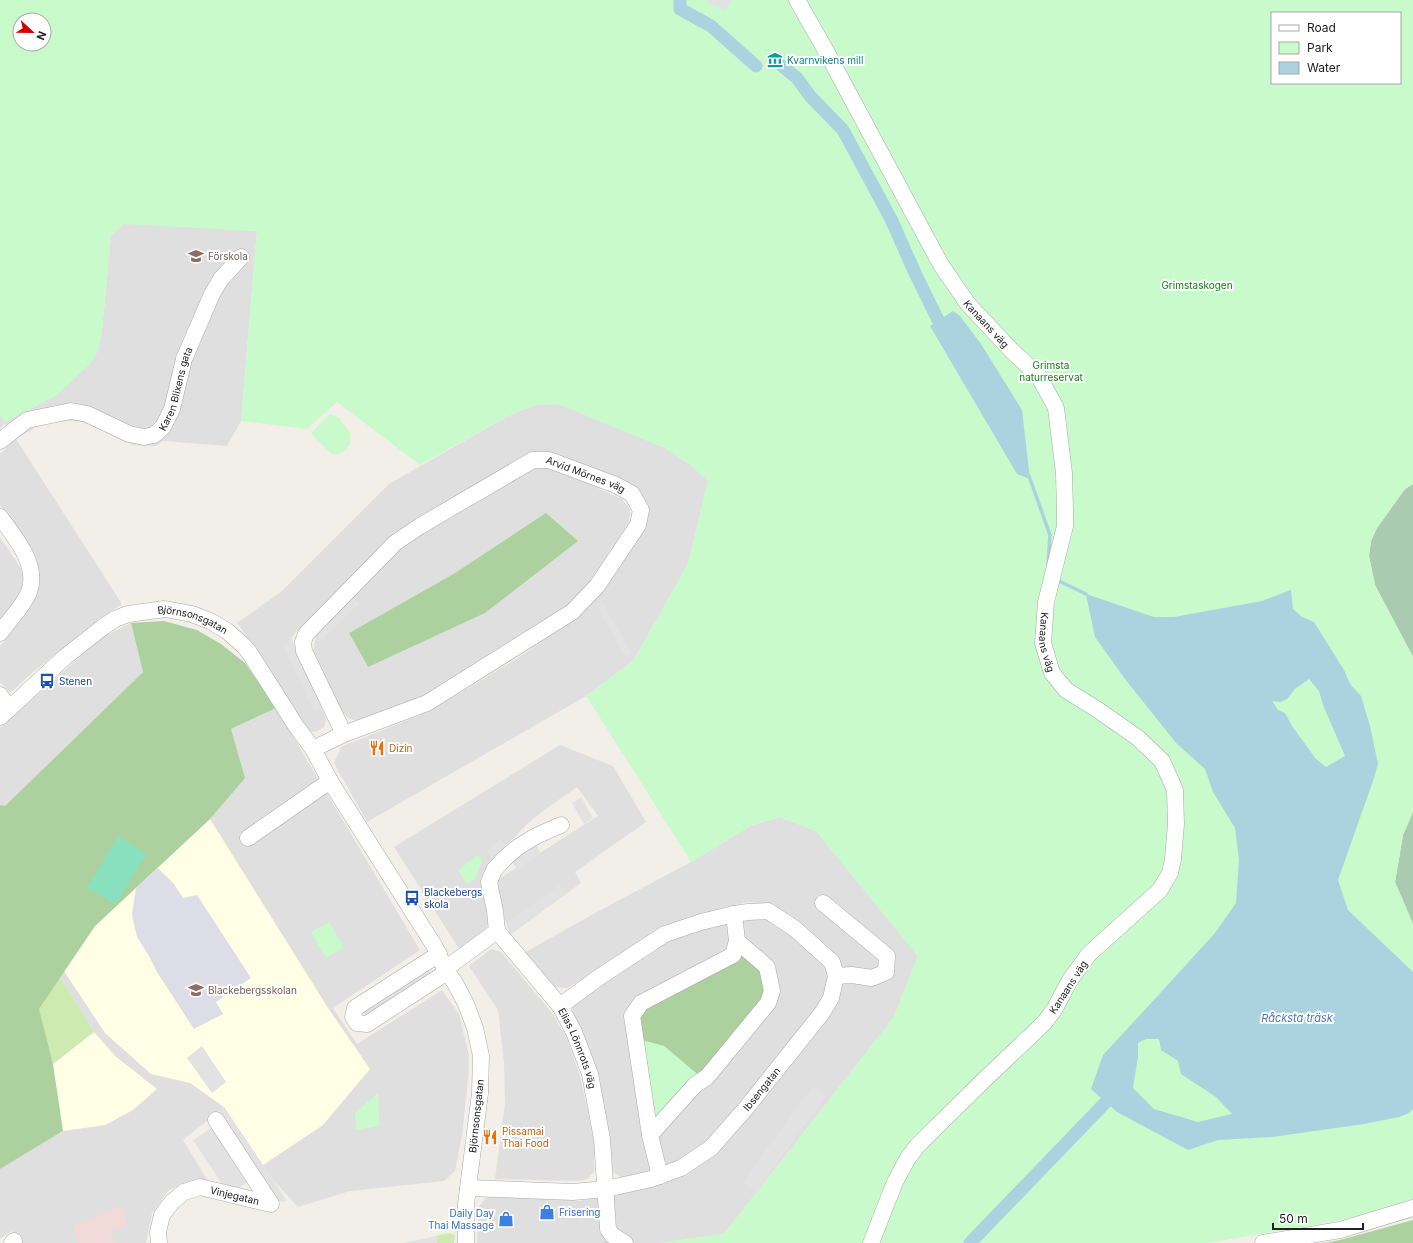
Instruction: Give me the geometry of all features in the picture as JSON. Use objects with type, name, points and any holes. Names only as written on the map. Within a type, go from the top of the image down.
[{"type":"street","name":"Kanaans väg","points":[[797,0],[941,265],[968,304],[1012,351],[1038,375],[1056,408],[1064,473],[1065,510],[1064,526],[1046,602],[1043,643],[1052,673],[1066,690],[1138,738],[1162,760],[1175,790],[1176,824],[1173,859],[1170,873],[1160,890],[1089,954],[1070,980],[1054,1010],[1044,1023],[984,1080],[918,1146],[908,1158],[895,1182],[871,1243]]},
{"type":"street","name":"Karen Blixens gata","points":[[0,441],[27,420],[72,411],[87,414],[129,434],[144,437],[154,434],[163,427],[172,409],[184,358],[212,294],[221,279],[241,257]]},
{"type":"street","name":"Arvid Mörnes väg","points":[[313,750],[344,734],[427,703],[572,612],[597,586],[638,525],[641,510],[632,494],[616,485],[549,460],[533,460],[420,526],[395,543],[306,634],[304,651],[344,734]]},
{"type":"street","points":[[0,517],[15,538],[32,572],[29,592],[0,633]]},
{"type":"street","name":"Björnsonsgatan","points":[[0,694],[5,713],[66,657],[115,620],[128,614],[165,609],[192,614],[210,621],[227,631],[249,652],[313,750],[330,781],[439,954],[446,970],[456,983],[475,1028],[481,1056],[480,1093],[466,1204],[466,1243]]},
{"type":"street","points":[[248,838],[330,781]]},
{"type":"street","points":[[439,954],[355,1008],[353,1017],[357,1023],[367,1024],[446,970],[496,931],[495,911],[488,882],[494,870],[504,858],[518,847],[536,836],[562,825]]},
{"type":"street","points":[[560,1006],[598,978],[665,934],[701,922],[748,912],[768,911],[794,928],[832,962],[836,976],[852,975],[872,978],[886,972],[887,956],[823,902]]},
{"type":"street","points":[[660,1176],[650,1135],[632,1016],[641,1003],[733,955],[737,941],[734,914]]},
{"type":"street","name":"Elias Lönnrots väg","points":[[496,931],[560,1006],[574,1032],[590,1074],[602,1139],[606,1189]]},
{"type":"street","points":[[650,1135],[695,1086],[707,1077],[768,1003],[772,991],[767,967],[737,941]]},
{"type":"street","name":"Ibsengatan","points":[[468,1188],[573,1192],[606,1189],[651,1179],[681,1168],[711,1148],[747,1107],[822,1013],[831,998],[836,976]]},
{"type":"street","name":"Vinjegatan","points":[[159,1243],[158,1232],[162,1215],[172,1202],[184,1192],[200,1187],[271,1204],[216,1120]]},
{"type":"street","points":[[606,1189],[608,1228],[612,1234],[625,1243]]},
{"type":"street","points":[[1263,1243],[1340,1230],[1413,1208]]},
{"type":"shaded area","points":[[706,0],[731,0],[726,10],[710,4]]},
{"type":"shaded area","points":[[124,223],[257,231],[241,421],[227,446],[164,441],[155,446],[133,445],[93,426],[82,422],[68,421],[43,423],[16,439],[122,604],[96,621],[32,673],[10,693],[0,682],[0,646],[20,619],[28,547],[0,505],[0,454],[15,439],[5,423],[0,428],[0,415],[5,422],[40,404],[98,351],[102,330],[111,235]]},
{"type":"shaded area","points":[[559,404],[665,448],[691,465],[708,481],[688,564],[633,661],[586,696],[367,822],[334,763],[341,747],[432,710],[524,654],[579,614],[646,507],[549,453],[393,538],[291,638],[326,719],[324,727],[317,731],[309,732],[257,651],[237,623],[282,591],[389,484],[508,416],[535,405]]},
{"type":"shaded area","points":[[548,465],[622,499],[630,509],[629,523],[590,581],[570,605],[514,643],[418,699],[357,721],[347,717],[339,709],[313,650],[317,633],[322,639],[358,604],[352,599],[400,549],[423,532],[533,468]],"holes":[[[455,573],[368,667],[349,633]]]},
{"type":"shaded area","points":[[1413,484],[1413,657],[1375,585],[1369,556],[1371,541],[1377,528],[1405,489]]},
{"type":"shaded area","points":[[0,537],[22,570],[24,582],[18,597],[0,622]]},
{"type":"shaded area","points":[[352,599],[358,605],[322,639],[317,633]]},
{"type":"shaded area","points":[[601,599],[631,653],[625,656],[595,603]]},
{"type":"shaded area","points":[[131,623],[143,672],[5,806],[0,805],[0,728],[102,637]]},
{"type":"shaded area","points":[[291,638],[322,709],[314,712],[283,647]]},
{"type":"shaded area","points":[[276,708],[420,950],[333,1008],[357,1044],[442,990],[459,1014],[469,1056],[462,1135],[455,1171],[444,1181],[350,1191],[298,1207],[273,1180],[224,1107],[183,1140],[208,1181],[186,1183],[169,1190],[152,1213],[146,1243],[20,1243],[12,1231],[0,1239],[0,1169],[63,1131],[94,1032],[60,977],[231,729]]},
{"type":"shaded area","points":[[560,745],[613,766],[646,822],[575,872],[581,883],[510,935],[500,905],[496,881],[598,816],[577,787],[527,824],[506,846],[500,840],[487,852],[494,859],[483,872],[482,886],[488,925],[485,931],[459,949],[394,847]]},
{"type":"shaded area","points":[[581,797],[593,818],[584,824],[572,803]]},
{"type":"shaded area","points":[[1413,812],[1413,924],[1395,882],[1403,835]]},
{"type":"shaded area","points":[[780,817],[816,831],[918,956],[894,1017],[724,1234],[659,1243],[477,1243],[479,1207],[485,1198],[499,1195],[579,1201],[600,1197],[684,1173],[762,1096],[838,1002],[842,979],[799,924],[770,904],[748,902],[719,909],[663,929],[568,988],[554,987],[524,953],[691,862],[752,825]]},
{"type":"shaded area","name":"Blackebergsskolan","points":[[210,819],[328,1008],[370,1069],[323,1125],[263,1165],[224,1107],[190,1083],[151,1074],[105,1033],[64,971],[95,926]]},
{"type":"shaded area","points":[[500,840],[507,848],[495,860],[487,852]]},
{"type":"shaded area","points":[[535,843],[541,854],[518,870],[512,862]]},
{"type":"shaded area","points":[[158,868],[174,884],[183,898],[197,895],[251,978],[216,1002],[223,1014],[194,1029],[157,972],[137,937],[132,915],[136,888]]},
{"type":"shaded area","points":[[560,885],[566,894],[513,932],[507,923]]},
{"type":"shaded area","points":[[767,916],[792,932],[824,963],[828,977],[826,996],[755,1089],[707,1144],[679,1164],[622,1178],[613,1172],[594,1072],[571,1013],[574,1004],[670,937],[755,917]],"holes":[[[763,969],[704,1073],[697,1074],[657,1122]]]},
{"type":"shaded area","points":[[491,949],[501,952],[552,1013],[566,1036],[580,1076],[594,1140],[594,1172],[587,1179],[578,1181],[495,1179],[505,1103],[504,1062],[498,1010],[469,966]]},
{"type":"shaded area","points":[[427,967],[432,976],[367,1018],[361,1009]]},
{"type":"shaded area","points":[[94,1032],[115,1056],[157,1089],[133,1110],[105,1125],[63,1131],[11,1158],[0,1122],[53,1064]]},
{"type":"shaded area","points":[[202,1046],[226,1082],[212,1093],[187,1058]]},
{"type":"shaded area","points":[[813,1086],[826,1096],[756,1192],[742,1183]]},
{"type":"shaded area","points":[[224,1107],[287,1201],[272,1203],[214,1116]]},
{"type":"shaded area","points":[[213,1127],[249,1181],[229,1194],[193,1140]]},
{"type":"shaded area","points":[[120,1206],[128,1225],[110,1232],[114,1243],[75,1243],[79,1241],[73,1226]]},
{"type":"shaded area","points":[[436,1236],[437,1243],[403,1243]]},
{"type":"green space","name":"Grimsta naturreservat","points":[[0,0],[1413,0],[1413,484],[1405,489],[1377,528],[1371,541],[1369,556],[1375,585],[1413,657],[1413,812],[1403,835],[1395,882],[1413,924],[1413,1199],[1382,1210],[1332,1222],[1207,1243],[659,1243],[724,1234],[894,1017],[918,956],[816,831],[780,817],[752,825],[691,862],[586,696],[633,661],[688,564],[708,481],[691,465],[665,448],[559,404],[535,405],[508,416],[420,465],[337,402],[307,429],[241,421],[257,231],[124,224],[111,235],[102,330],[98,351],[90,364],[56,396],[5,422],[0,415]]},
{"type":"green space","points":[[330,414],[339,418],[350,433],[350,444],[343,452],[334,455],[311,433]]},
{"type":"green space","points":[[546,513],[578,541],[485,613],[368,667],[349,633],[455,573]]},
{"type":"green space","points":[[164,621],[197,630],[221,644],[245,663],[276,708],[231,729],[245,778],[210,819],[95,926],[39,1009],[53,1064],[63,1131],[0,1169],[0,805],[5,806],[143,672],[131,623]]},
{"type":"green space","points":[[118,836],[146,854],[116,905],[87,888]]},
{"type":"green space","points":[[478,855],[482,862],[475,879],[467,884],[458,870]]},
{"type":"green space","points":[[329,922],[344,947],[326,958],[311,932]]},
{"type":"green space","points":[[745,953],[763,969],[767,991],[704,1073],[697,1074],[664,1046],[641,1040],[639,1016],[646,1008]]},
{"type":"green space","points":[[60,977],[94,1032],[53,1064],[38,1009]]},
{"type":"green space","points":[[641,1040],[664,1046],[697,1074],[657,1123],[651,1122]]},
{"type":"green space","points":[[378,1093],[379,1126],[356,1130],[355,1113]]},
{"type":"green space","points":[[1413,1220],[1413,1243],[1324,1243],[1340,1240]]},
{"type":"green space","points":[[448,1233],[455,1235],[454,1243],[437,1243],[436,1236]]},
{"type":"water","points":[[953,311],[960,316],[981,344],[1022,410],[1030,479],[1017,474],[930,326]]},
{"type":"water","name":"Råcksta träsk","points":[[1291,590],[1293,609],[1302,617],[1314,622],[1344,670],[1350,684],[1361,696],[1370,726],[1378,764],[1338,880],[1348,910],[1413,972],[1413,1109],[1409,1113],[1399,1117],[1364,1124],[1272,1137],[1218,1140],[1188,1150],[1117,1112],[1091,1089],[1103,1055],[1215,933],[1236,903],[1239,860],[1235,828],[1213,792],[1205,769],[1176,743],[1125,679],[1095,637],[1086,594],[1154,617],[1174,617],[1262,601]],"holes":[[[1309,679],[1319,691],[1323,705],[1345,756],[1326,767],[1316,759],[1292,726],[1285,713],[1278,710],[1272,701],[1280,702],[1287,699],[1295,689]],[[1146,1039],[1159,1039],[1161,1050],[1178,1061],[1181,1074],[1216,1097],[1232,1114],[1198,1122],[1154,1109],[1133,1088],[1138,1057],[1138,1043]]]},
{"type":"waterway","points":[[680,0],[680,9],[711,26],[756,66]]},
{"type":"waterway","points":[[782,66],[797,78],[810,96],[843,130],[891,219],[938,320]]},
{"type":"waterway","points":[[1029,476],[1050,535],[1048,564]]},
{"type":"waterway","points":[[1057,580],[1086,594]]},
{"type":"waterway","points":[[970,1243],[1106,1102]]},
{"type":"place","name":"Kvarnvikens mill","points":[[775,60]]},
{"type":"place","name":"Förskola","points":[[196,256]]},
{"type":"place","name":"Stenen","points":[[47,681]]},
{"type":"place","name":"Dizin","points":[[377,748]]},
{"type":"place","name":"Blackebergs skola","points":[[412,898]]},
{"type":"place","name":"Blackebergsskolan","points":[[196,990]]},
{"type":"place","name":"Pissamai Thai Food","points":[[490,1137]]},
{"type":"place","name":"Frisering","points":[[547,1212]]},
{"type":"place","name":"Daily Day Thai Massage","points":[[506,1219]]},
{"type":"park label","name":"Grimstaskogen","points":[[1197,285]]}]
